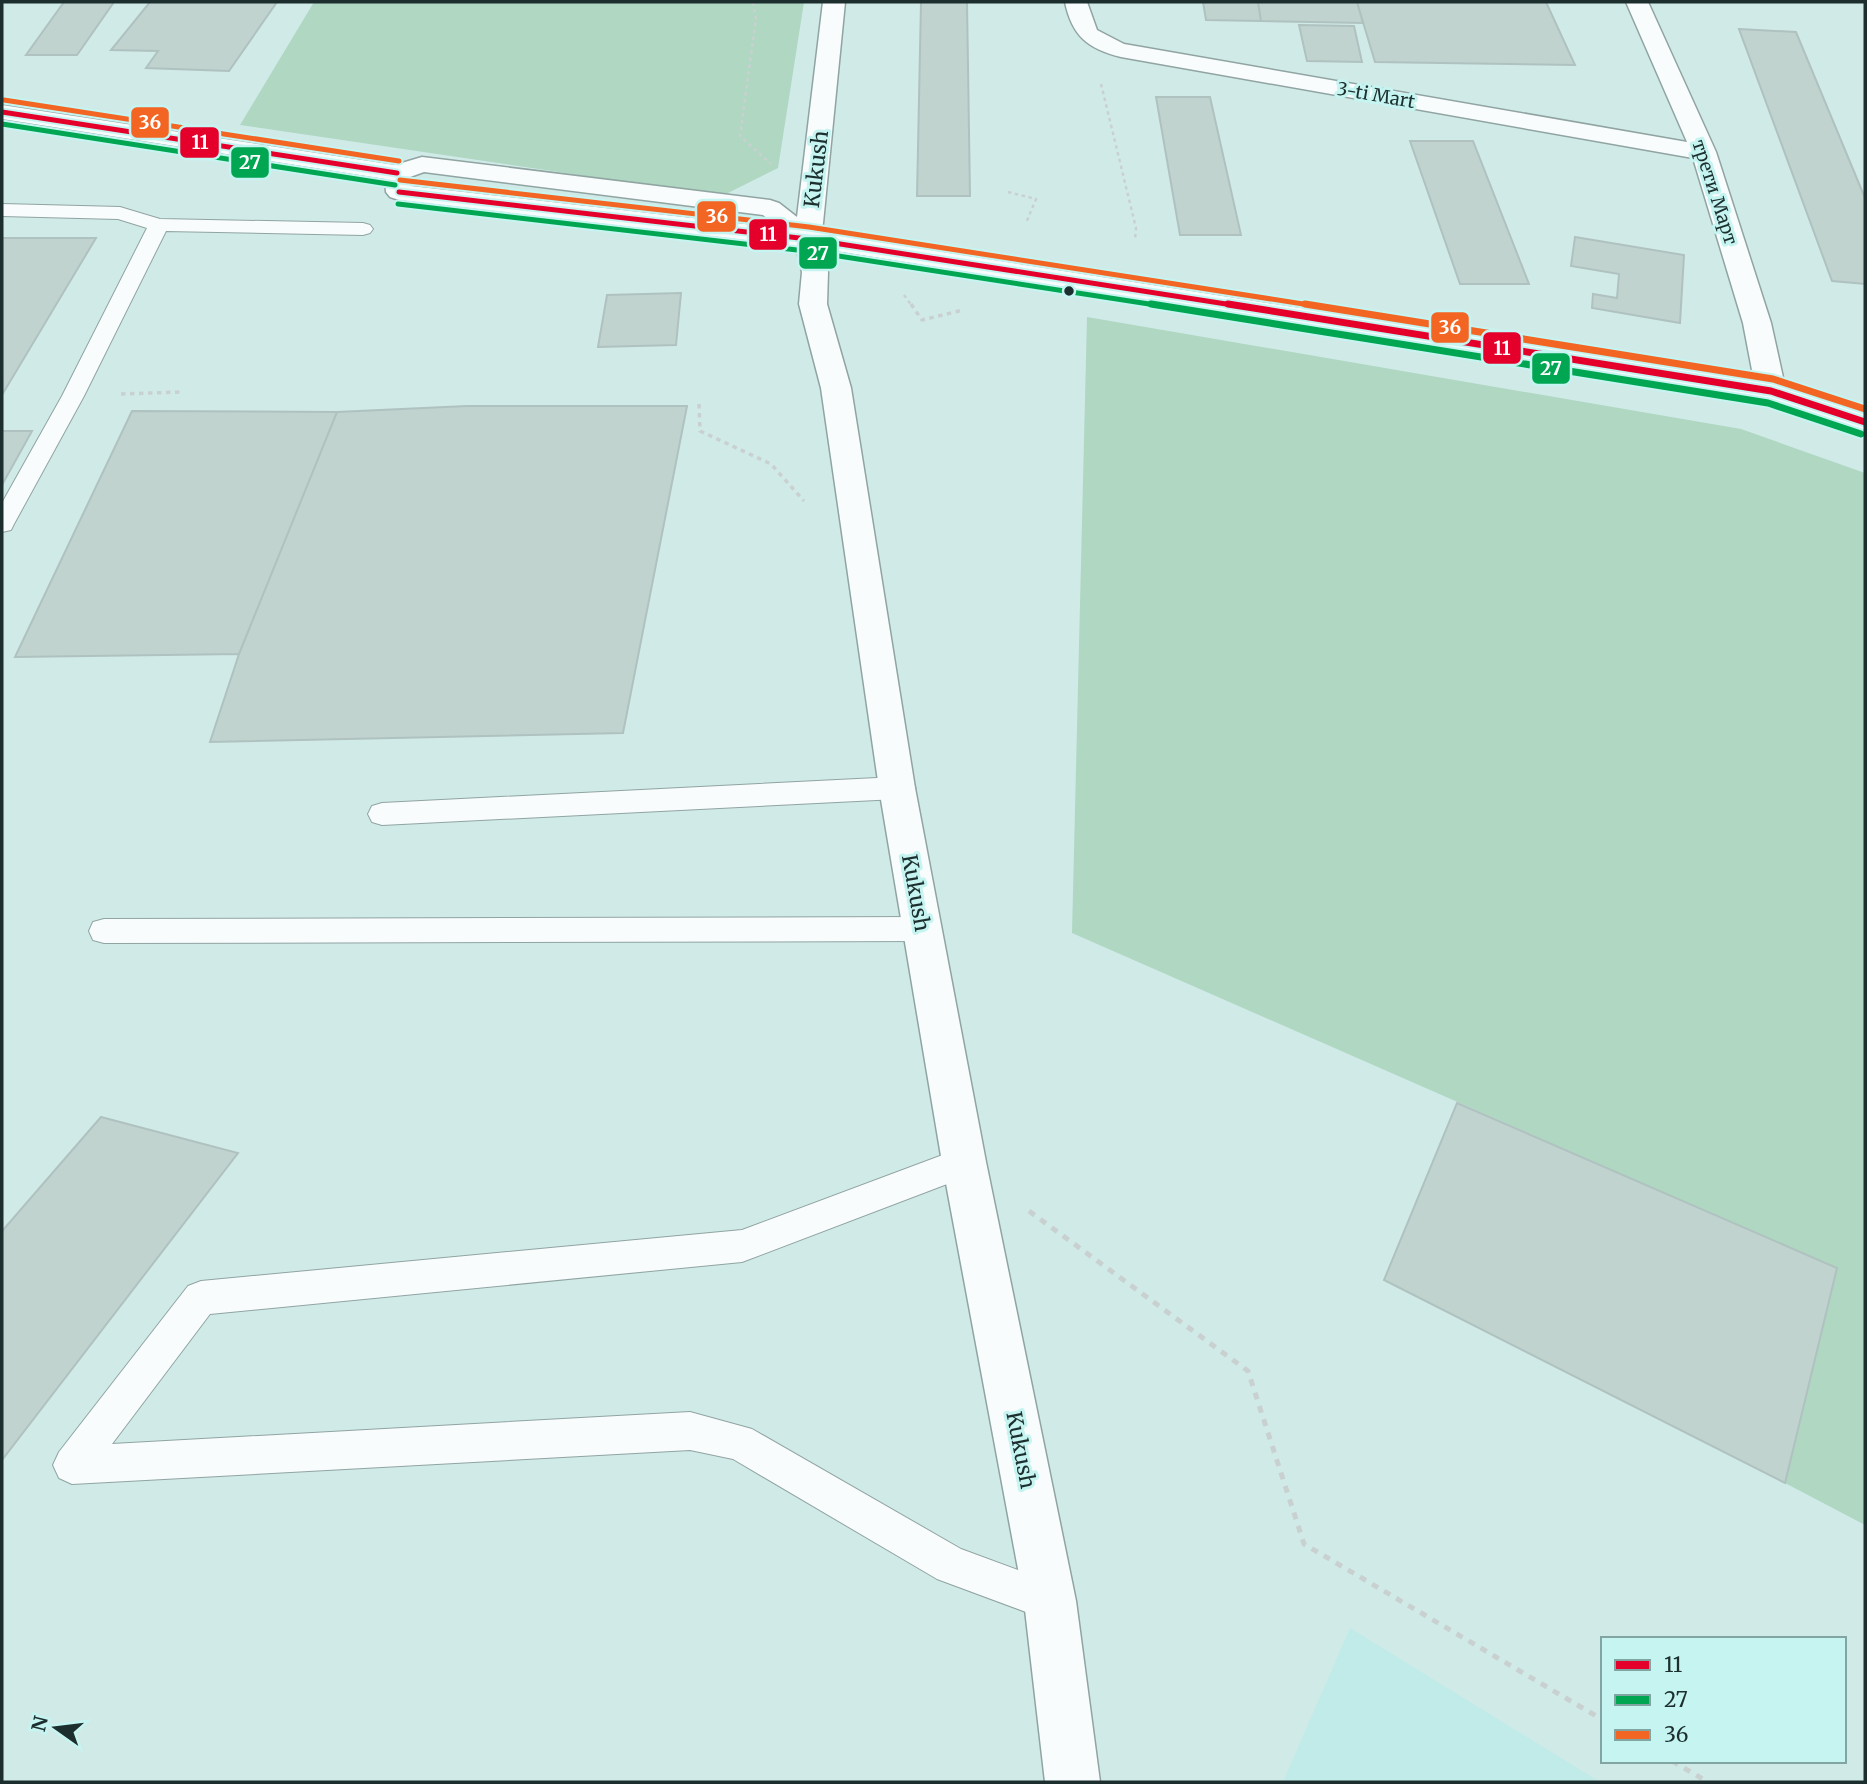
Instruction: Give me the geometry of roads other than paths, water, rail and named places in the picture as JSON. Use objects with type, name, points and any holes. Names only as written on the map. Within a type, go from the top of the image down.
[{"type":"street","name":"Kukush","points":[[834,2],[808,239],[815,272],[813,304],[836,388],[897,788],[964,1162],[1050,1601],[1073,1782]]},
{"type":"street","name":"3-ti Mart","points":[[1076,2],[1082,29],[1102,45],[1121,50],[1704,152]]},
{"type":"street","name":"трети Март","points":[[1637,2],[1704,152],[1757,323],[1771,391]]},
{"type":"street","points":[[2,112],[397,173],[422,163],[770,208],[808,239],[1771,391],[1865,422]]},
{"type":"lane","points":[[2,210],[107,211],[159,225],[363,229]]},
{"type":"lane","points":[[2,524],[73,396],[159,225]]},
{"type":"lane","points":[[382,814],[897,788]]},
{"type":"lane","points":[[104,931],[923,929]]},
{"type":"lane","points":[[964,1162],[742,1247],[201,1298],[72,1465],[690,1430],[739,1442],[951,1565],[1050,1601]]}]
